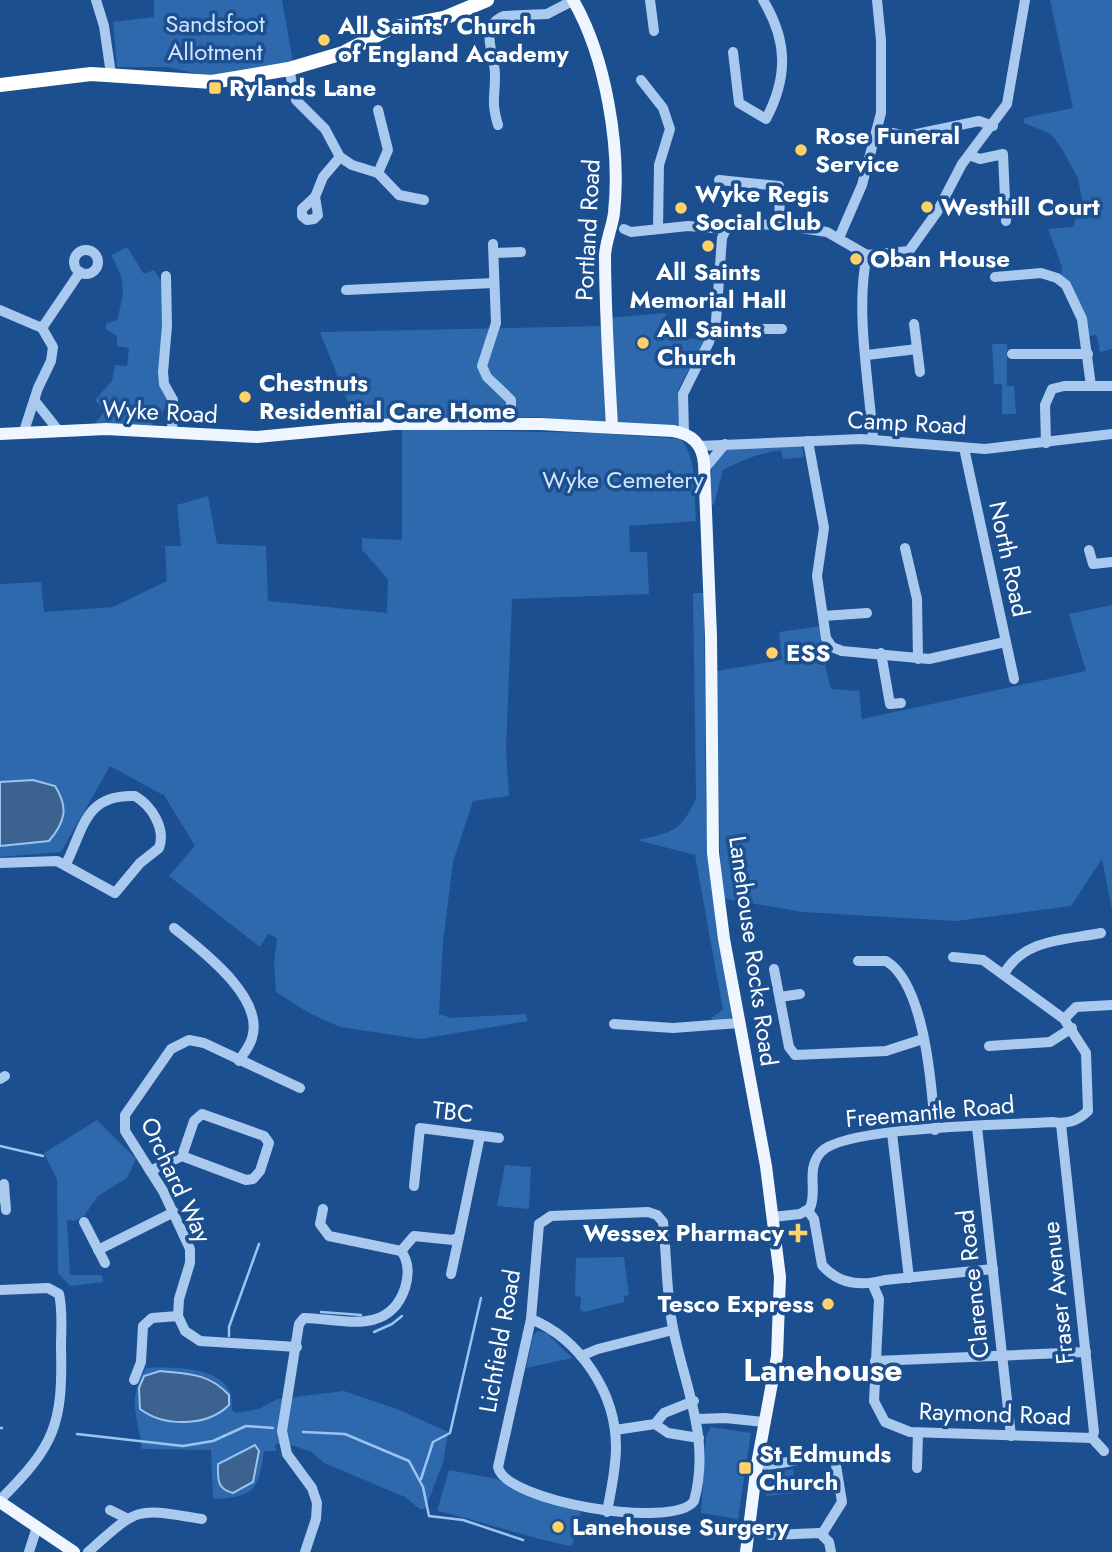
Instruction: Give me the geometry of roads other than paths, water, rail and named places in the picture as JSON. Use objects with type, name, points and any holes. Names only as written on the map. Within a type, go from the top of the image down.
[{"type":"highway","points":[[0,85],[111,74],[212,82],[289,69],[328,58],[391,28],[444,18],[487,0]]},
{"type":"main road","name":"Portland Road","points":[[573,0],[589,28],[597,57],[615,169],[614,214],[606,241],[605,266],[612,427]]},
{"type":"main road","name":"Wyke Road","points":[[0,434],[58,430],[268,437],[363,425],[612,427]]},
{"type":"main road","points":[[612,427],[684,433],[699,446]]},
{"type":"main road","name":"Lanehouse Rocks Road","points":[[699,446],[705,468],[711,636],[713,853],[773,1217],[779,1269],[777,1356],[757,1464],[746,1552]]},
{"type":"main road","points":[[0,1501],[74,1552]]},
{"type":"street","points":[[96,0],[104,26],[111,74]]},
{"type":"street","points":[[498,125],[492,99],[495,71],[488,44],[498,19],[504,16],[547,14],[573,0]]},
{"type":"street","points":[[650,0],[654,31]]},
{"type":"street","points":[[733,52],[739,103],[766,119],[780,88],[784,64],[779,30],[764,0]]},
{"type":"street","points":[[839,238],[862,185],[882,106],[877,0]]},
{"type":"street","points":[[624,229],[631,232],[712,226],[726,229],[748,224],[780,225],[822,230],[867,255],[903,254],[914,247],[969,155],[993,126],[1010,96],[1025,0]]},
{"type":"street","points":[[289,69],[296,100],[325,129],[340,157],[352,165],[378,173],[399,195],[424,200]]},
{"type":"street","points":[[641,80],[663,108],[670,129],[659,165],[658,229]]},
{"type":"street","points":[[378,110],[388,150],[378,173]]},
{"type":"street","points":[[878,130],[907,136],[979,121],[993,126]]},
{"type":"street","points":[[969,155],[979,159],[1003,154],[1006,221]]},
{"type":"street","points":[[315,197],[323,177],[340,157]]},
{"type":"street","points":[[719,180],[779,186],[780,225]]},
{"type":"street","points":[[684,433],[683,394],[714,330],[722,238],[726,229]]},
{"type":"street","points":[[512,425],[511,400],[487,377],[482,366],[496,323],[494,248],[521,252]]},
{"type":"street","points":[[867,255],[862,279],[873,439]]},
{"type":"street","points":[[42,328],[80,272]]},
{"type":"street","points":[[995,277],[1041,272],[1062,282],[1072,295],[1082,319],[1091,386]]},
{"type":"street","points":[[166,276],[167,326],[163,372],[164,384],[173,400],[173,432]]},
{"type":"street","points":[[346,289],[493,283]]},
{"type":"street","points":[[0,310],[42,328],[51,340],[53,353],[37,388],[36,401],[24,431]]},
{"type":"street","points":[[914,324],[920,372]]},
{"type":"street","points":[[714,330],[782,329]]},
{"type":"street","points":[[867,355],[917,349]]},
{"type":"street","points":[[1012,354],[1088,354]]},
{"type":"street","points":[[1046,443],[1045,405],[1049,392],[1064,386],[1112,386]]},
{"type":"street","points":[[36,401],[58,430]]},
{"type":"street","name":"Camp Road","points":[[699,446],[729,442],[873,439],[964,448],[1046,443],[1112,434]]},
{"type":"street","points":[[705,468],[717,450],[729,442]]},
{"type":"street","points":[[808,442],[824,531],[817,570],[827,642],[842,651],[918,659],[934,659],[1005,642]]},
{"type":"street","name":"North Road","points":[[964,448],[1014,679]]},
{"type":"street","points":[[905,548],[917,599],[918,659]]},
{"type":"street","points":[[1089,550],[1094,569],[1112,562]]},
{"type":"street","points":[[823,617],[867,613]]},
{"type":"street","points":[[881,653],[890,704],[901,703]]},
{"type":"street","points":[[0,863],[39,860],[66,864],[115,893],[140,863],[159,848],[161,832],[157,821],[146,804],[135,796],[109,800],[88,812],[66,864]]},
{"type":"street","points":[[174,928],[229,977],[245,1000],[254,1023],[252,1038],[239,1061]]},
{"type":"street","points":[[1004,974],[1015,958],[1027,949],[1101,933]]},
{"type":"street","points":[[953,957],[980,958],[1064,1019],[1072,1028],[1086,1053],[1090,1107],[1077,1120],[1060,1124]]},
{"type":"street","points":[[858,961],[882,960],[900,973],[930,1057],[935,1130]]},
{"type":"street","points":[[774,969],[789,1049],[797,1056],[886,1051],[923,1039]]},
{"type":"street","points":[[780,997],[800,994]]},
{"type":"street","points":[[1064,1019],[1076,1007],[1112,1005]]},
{"type":"street","points":[[614,1024],[673,1028],[739,1023]]},
{"type":"street","points":[[989,1046],[1050,1042],[1072,1028]]},
{"type":"street","name":"Orchard Way","points":[[178,1316],[179,1299],[191,1256],[174,1212],[125,1131],[125,1115],[177,1043],[197,1040],[300,1088]]},
{"type":"street","points":[[150,1171],[181,1156],[194,1121],[202,1114],[264,1136],[269,1147],[257,1176],[246,1180],[181,1156]]},
{"type":"street","name":"Freemantle Road","points":[[808,1211],[812,1202],[813,1168],[823,1150],[845,1139],[977,1127],[1052,1122],[1060,1124]]},
{"type":"street","name":"Fraser Avenue","points":[[1060,1124],[1086,1352],[1094,1432],[1092,1438]]},
{"type":"street","name":"Clarence Road","points":[[977,1127],[1011,1436]]},
{"type":"street","name":"TBC","points":[[414,1186],[420,1128],[499,1138]]},
{"type":"street","points":[[892,1133],[909,1278]]},
{"type":"street","points":[[451,1274],[480,1136]]},
{"type":"street","points":[[4,1184],[2,1198],[6,1210]]},
{"type":"street","points":[[323,1209],[320,1224],[329,1236],[401,1251]]},
{"type":"street","points":[[773,1217],[808,1211],[814,1219],[825,1268],[842,1281],[873,1285],[881,1281],[993,1269]]},
{"type":"street","points":[[98,1250],[174,1212]]},
{"type":"street","name":"Lichfield Road","points":[[607,1511],[568,1503],[516,1485],[503,1478],[498,1467],[531,1319],[540,1222],[551,1216],[648,1212],[659,1216],[663,1224],[673,1330]]},
{"type":"street","points":[[84,1222],[105,1263]]},
{"type":"street","points":[[401,1251],[414,1236],[453,1240],[459,1237]]},
{"type":"street","points":[[305,1552],[317,1517],[316,1499],[312,1488],[287,1454],[283,1436],[284,1409],[294,1372],[299,1327],[304,1318],[369,1323],[393,1311],[407,1280],[407,1264],[401,1251]]},
{"type":"street","points":[[873,1285],[879,1299],[875,1361],[1086,1352]]},
{"type":"street","points":[[0,1290],[48,1288],[59,1294],[62,1391],[59,1416],[48,1443],[30,1470],[0,1501]]},
{"type":"street","points":[[134,1380],[140,1367],[144,1323],[152,1318],[178,1316],[185,1331],[200,1341],[297,1347]]},
{"type":"street","points":[[531,1319],[558,1334],[581,1356],[601,1388],[615,1430],[615,1465],[607,1511],[679,1510],[689,1507],[698,1482],[699,1438],[694,1401],[673,1330],[598,1349],[581,1356]]},
{"type":"street","name":"Raymond Road","points":[[875,1361],[876,1409],[885,1422],[897,1429],[918,1433],[1092,1438]]},
{"type":"street","points":[[615,1430],[655,1424],[664,1413],[694,1401]]},
{"type":"street","points":[[697,1419],[725,1418],[765,1422]]},
{"type":"street","points":[[655,1424],[668,1433],[699,1438]]},
{"type":"street","points":[[917,1468],[918,1433]]},
{"type":"street","points":[[1092,1438],[1104,1451]]},
{"type":"street","points":[[757,1464],[775,1466],[827,1457],[835,1460],[842,1502],[822,1534]]},
{"type":"street","points":[[110,1510],[126,1518]]},
{"type":"street","points":[[88,1552],[134,1514],[151,1512],[202,1519]]},
{"type":"street","points":[[29,1552],[37,1527]]},
{"type":"street","points":[[770,1535],[822,1534],[828,1540],[831,1552]]},
{"type":"waterway","points":[[0,1146],[43,1156]]},
{"type":"waterway","points":[[229,1336],[229,1327],[259,1244]]},
{"type":"waterway","points":[[421,1479],[433,1442],[450,1433],[481,1298]]},
{"type":"waterway","points":[[321,1312],[361,1315]]},
{"type":"waterway","points":[[374,1332],[402,1316]]},
{"type":"waterway","points":[[77,1434],[183,1446],[213,1441],[246,1426],[273,1428]]},
{"type":"waterway","points":[[303,1432],[345,1434],[409,1461],[423,1487],[429,1516],[463,1520],[523,1540]]},
{"type":"place","name":"All Saints' Church of England Academy","points":[[324,40]]},
{"type":"place","name":"Rylands Lane","points":[[215,88]]},
{"type":"place","name":"Rose Funeral Service","points":[[801,150]]},
{"type":"place","name":"Westhill Court","points":[[927,207]]},
{"type":"place","name":"Wyke Regis Social Club","points":[[681,208]]},
{"type":"place","name":"All Saints Memorial Hall","points":[[708,246]]},
{"type":"place","name":"Oban House","points":[[856,259]]},
{"type":"place","name":"All Saints Church","points":[[643,343]]},
{"type":"place","name":"Chestnuts Residential Care Home","points":[[245,397]]},
{"type":"place","name":"ESS","points":[[772,653]]},
{"type":"place","name":"Wessex Pharmacy","points":[[798,1233]]},
{"type":"place","name":"Tesco Express","points":[[828,1304]]},
{"type":"place","name":"St Edmunds Church","points":[[745,1468]]},
{"type":"place","name":"Lanehouse Surgery","points":[[558,1527]]},
{"type":"district","name":"Lanehouse","points":[[823,1370]]},
{"type":"park label","name":"Sandsfoot Allotment","points":[[215,38]]},
{"type":"park label","name":"Wyke Cemetery","points":[[623,480]]}]
